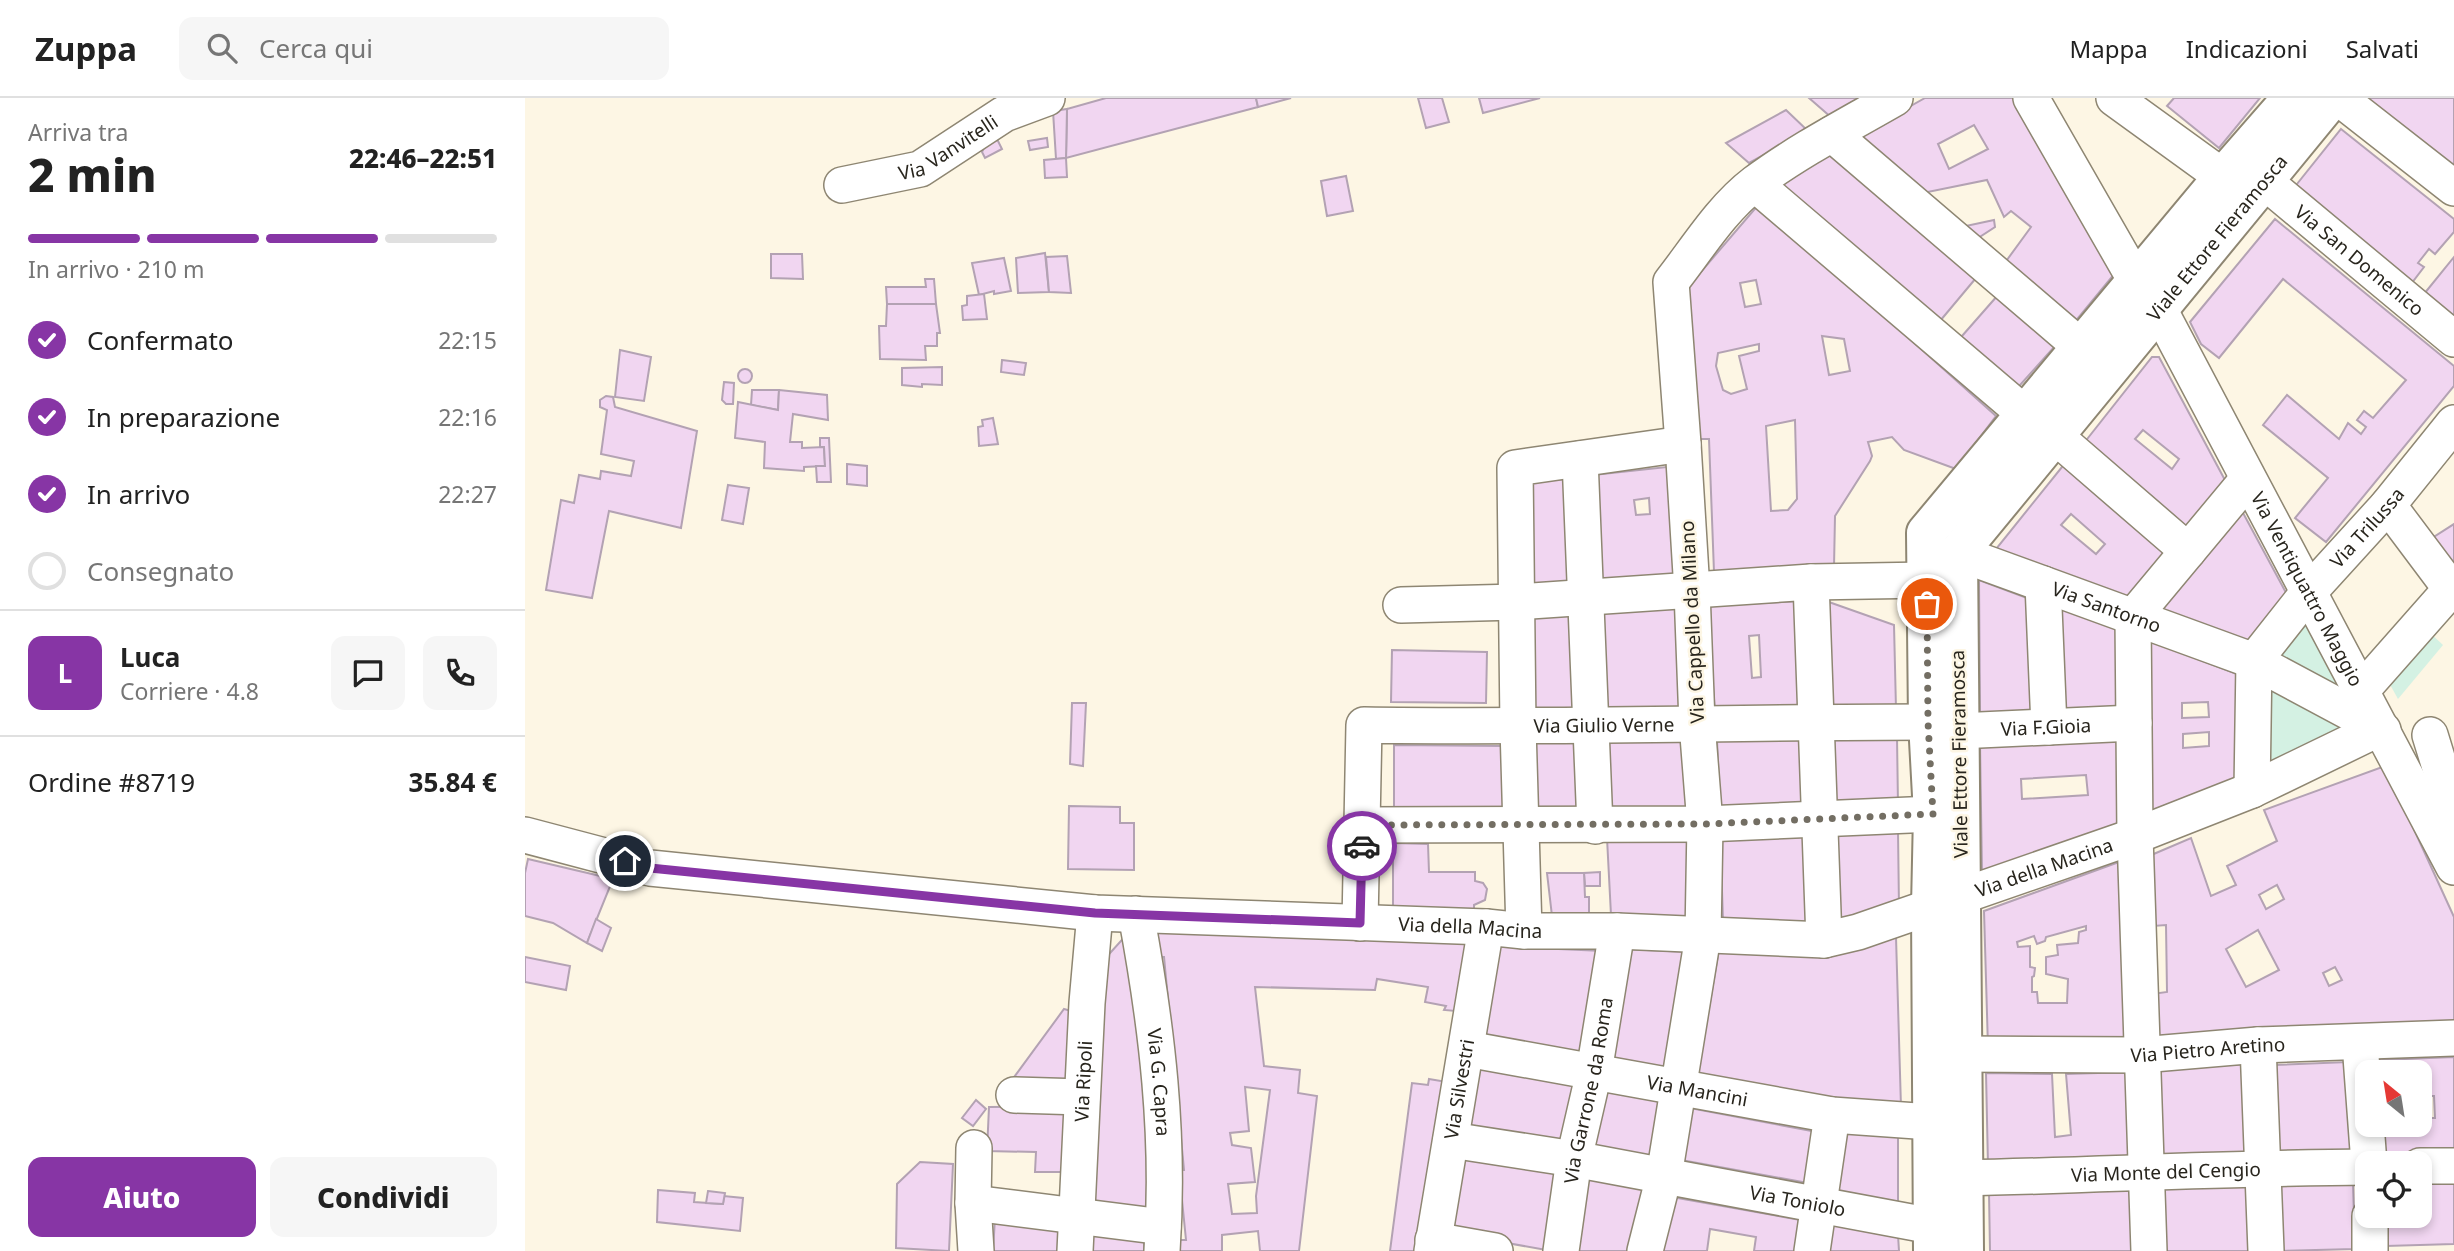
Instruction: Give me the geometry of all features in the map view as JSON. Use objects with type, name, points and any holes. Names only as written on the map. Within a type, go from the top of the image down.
[{"type":"main road","points":[[2040,425],[2081,347],[2147,295],[2223,177],[2292,98]]},
{"type":"main road","name":"Viale Ettore Fieramosca","points":[[1964,1251],[1963,1054],[1933,814],[1958,553],[2040,425],[2147,295],[2265,181],[2332,98]]},
{"type":"main road","name":"Viale Ettore Fieramosca","points":[[1932,1238],[1931,1122],[1946,902],[1943,726],[1927,580],[1926,533],[2040,425]]},
{"type":"street","name":"Via Vanvitelli","points":[[842,184],[920,169],[1004,114],[1047,98]]},
{"type":"street","name":"Via Cappello da Milano","points":[[1646,1251],[1664,1176],[1703,936],[1705,824],[1671,282],[1729,208],[1755,184],[1832,134],[1895,98]]},
{"type":"street","name":"Via Ventiquattro Maggio","points":[[2031,98],[2147,295],[2248,479],[2308,601],[2386,732],[2454,867]]},
{"type":"street","points":[[2114,98],[2153,109],[2223,177]]},
{"type":"street","points":[[2339,98],[2454,188]]},
{"type":"street","points":[[1832,134],[2081,347]]},
{"type":"street","name":"Via San Domenico","points":[[2265,181],[2454,339]]},
{"type":"street","points":[[1755,184],[2188,551]]},
{"type":"street","name":"Via Trilussa","points":[[2255,661],[2308,601],[2454,423]]},
{"type":"street","points":[[1524,931],[1515,468],[1683,444]]},
{"type":"street","points":[[1580,459],[1595,826]]},
{"type":"street","points":[[2149,1251],[2135,835],[2133,617],[2248,479]]},
{"type":"street","points":[[2361,691],[2451,589],[2388,505]]},
{"type":"street","name":"Via Santorno","points":[[1958,553],[2255,661],[2386,732]]},
{"type":"street","points":[[1401,606],[1586,598],[1811,582],[1927,580]]},
{"type":"street","points":[[1811,582],[1824,940]]},
{"type":"street","points":[[2043,584],[2049,727]]},
{"type":"street","points":[[2255,661],[2257,778]]},
{"type":"street","name":"Via Giulio Verne","points":[[1362,825],[1364,725],[1518,727],[1816,722],[1943,726]]},
{"type":"street","name":"Via F.Gioia","points":[[1943,726],[2049,727],[2134,723]]},
{"type":"street","points":[[2386,732],[2442,738],[2454,813]]},
{"type":"street","name":"Via della Macina","points":[[525,835],[650,868],[1095,913],[1486,927],[1524,931],[1617,931],[1824,940],[1858,932],[2135,835],[2257,778],[2386,732]]},
{"type":"street","points":[[1360,923],[1362,825],[1705,824],[1933,814]]},
{"type":"street","name":"Via Ripoli","points":[[1075,1251],[1087,1003],[1095,913]]},
{"type":"street","name":"Via G. Capra","points":[[1136,914],[1155,1018],[1165,1156],[1163,1239]]},
{"type":"street","name":"Via Silvestri","points":[[1433,1246],[1486,927]]},
{"type":"street","name":"Via Garrone da Roma","points":[[1561,1251],[1574,1159],[1594,1072],[1617,931]]},
{"type":"street","name":"Via Pietro Aretino","points":[[1963,1054],[2141,1055],[2258,1045],[2454,1038]]},
{"type":"street","points":[[2360,1043],[2367,1151]]},
{"type":"street","points":[[2258,1045],[2266,1251]]},
{"type":"street","name":"Via Mancini","points":[[1467,1049],[1832,1115],[1931,1122]]},
{"type":"street","points":[[1014,1095],[1082,1097]]},
{"type":"street","points":[[1812,1251],[1832,1115]]},
{"type":"street","name":"Via Toniolo","points":[[1451,1140],[1574,1159],[1819,1205],[1932,1238]]},
{"type":"street","points":[[974,1148],[976,1251]]},
{"type":"street","name":"Via Monte del Cengio","points":[[1963,1178],[2355,1165]]},
{"type":"street","points":[[2432,1166],[2454,1166]]},
{"type":"street","points":[[973,1203],[1077,1216],[1163,1239]]},
{"type":"street","points":[[2370,1228],[2370,1251]]},
{"type":"street","points":[[1433,1246],[1487,1250]]},
{"type":"green space","points":[[2308,608],[2369,722],[2262,767],[2269,667]]},
{"type":"green space","points":[[2428,631],[2443,645],[2398,699],[2387,679]]},
{"type":"building","points":[[1106,98],[1256,98],[1258,107],[1066,158],[1067,109]]},
{"type":"building","points":[[1256,98],[1291,98],[1258,107]]},
{"type":"building","points":[[1418,98],[1442,98],[1449,122],[1426,128]]},
{"type":"building","points":[[1479,98],[1540,98],[1483,113]]},
{"type":"building","points":[[1809,98],[1867,98],[1832,118]]},
{"type":"building","points":[[1925,98],[2013,98],[2116,272],[2074,323],[2004,264],[2031,227],[2011,211],[2004,217],[1987,180],[1918,194],[1854,138]],"holes":[[[1974,125],[1988,149],[1949,169],[1938,144]]]},
{"type":"building","points":[[2174,98],[2260,98],[2219,148],[2167,106]]},
{"type":"building","points":[[2366,98],[2454,98],[2454,171]]},
{"type":"building","points":[[1067,109],[1066,158],[1056,159],[1053,111]]},
{"type":"building","points":[[1786,110],[1808,131],[1749,163],[1726,143]]},
{"type":"building","points":[[2341,129],[2454,219],[2454,232],[2435,254],[2429,249],[2418,263],[2424,267],[2411,284],[2293,189]]},
{"type":"building","points":[[996,137],[1002,149],[985,158],[982,152],[986,143]]},
{"type":"building","points":[[1047,138],[1048,147],[1030,150],[1028,141]]},
{"type":"building","points":[[1831,149],[1976,278],[1935,327],[1774,184]]},
{"type":"building","points":[[1066,158],[1067,177],[1045,178],[1044,160]]},
{"type":"building","points":[[1346,176],[1353,211],[1327,216],[1321,181]]},
{"type":"building","points":[[1759,204],[1996,416],[1956,469],[1904,450],[1892,437],[1868,442],[1872,456],[1870,461],[1835,516],[1834,567],[1714,572],[1709,439],[1699,439],[1688,287]],"holes":[[[1756,280],[1761,304],[1745,307],[1740,283]],[[1822,336],[1844,339],[1850,371],[1829,375]],[[1759,344],[1759,351],[1739,356],[1747,389],[1731,394],[1723,390],[1716,366],[1718,353]],[[1795,420],[1797,499],[1788,510],[1771,511],[1766,426]]]},
{"type":"building","points":[[2275,219],[2454,366],[2454,386],[2326,542],[2295,518],[2328,478],[2263,425],[2287,395],[2339,439],[2348,423],[2361,434],[2366,427],[2357,420],[2364,411],[2373,418],[2406,380],[2283,279],[2219,358],[2201,344],[2190,322]]},
{"type":"building","points":[[1994,220],[1995,227],[1975,240],[1961,227]]},
{"type":"building","points":[[1045,253],[1049,292],[1018,293],[1016,258]]},
{"type":"building","points":[[771,254],[802,254],[803,279],[771,278]]},
{"type":"building","points":[[1067,256],[1071,293],[1049,292],[1046,257]]},
{"type":"building","points":[[2454,257],[2454,320],[2424,294]]},
{"type":"building","points":[[1004,258],[1011,291],[994,294],[994,291],[979,295],[972,263]]},
{"type":"building","points":[[925,279],[934,279],[936,304],[887,304],[886,287],[926,287]]},
{"type":"building","points":[[984,294],[987,319],[963,320],[962,306],[967,305],[967,296]]},
{"type":"building","points":[[1998,295],[2056,345],[2012,394],[1955,344]]},
{"type":"building","points":[[887,304],[936,304],[940,333],[937,333],[937,346],[925,346],[926,360],[880,359],[879,326],[886,326]]},
{"type":"building","points":[[620,350],[651,357],[644,401],[615,397]]},
{"type":"building","points":[[2152,357],[2159,357],[2226,482],[2188,531],[2084,443]],"holes":[[[2143,430],[2179,459],[2172,469],[2135,439]]]},
{"type":"building","points":[[1002,360],[1026,363],[1024,375],[1001,372]]},
{"type":"building","points":[[942,367],[942,385],[902,385],[902,368]]},
{"type":"building","points":[[742,369],[748,369],[752,376],[748,383],[742,383],[738,379],[738,373]]},
{"type":"building","points":[[724,382],[734,383],[733,404],[726,404],[722,400]]},
{"type":"building","points":[[752,390],[779,390],[778,410],[751,405]]},
{"type":"building","points":[[779,390],[827,395],[828,420],[793,414],[790,442],[802,442],[802,448],[824,447],[825,466],[804,467],[804,471],[764,468],[765,442],[735,438],[738,402],[778,410]]},
{"type":"building","points":[[606,396],[613,397],[615,407],[697,431],[681,528],[609,511],[592,598],[546,590],[561,500],[574,503],[579,475],[600,479],[601,471],[631,476],[634,461],[601,454],[607,410],[600,407],[600,400]]},
{"type":"building","points":[[993,418],[998,444],[979,446],[978,427],[983,426],[982,420]]},
{"type":"building","points":[[820,438],[829,438],[831,482],[817,482],[816,466],[825,466],[824,447],[820,447]]},
{"type":"building","points":[[2066,462],[2169,550],[2132,603],[1996,549]],"holes":[[[2071,514],[2105,544],[2096,554],[2061,525]]]},
{"type":"building","points":[[847,464],[867,466],[867,486],[847,484]]},
{"type":"building","points":[[1676,466],[1682,580],[1598,587],[1593,475]],"holes":[[[1649,498],[1650,514],[1636,515],[1634,500]]]},
{"type":"building","points":[[1568,479],[1571,589],[1531,591],[1528,481]]},
{"type":"building","points":[[728,485],[749,488],[743,524],[722,520]]},
{"type":"building","points":[[2242,511],[2291,602],[2256,646],[2161,610]]},
{"type":"building","points":[[2454,524],[2454,575],[2429,540]]},
{"type":"building","points":[[1979,580],[2035,601],[2039,716],[1980,716]]},
{"type":"building","points":[[1800,601],[1802,710],[1715,712],[1707,606]],"holes":[[[1759,635],[1761,677],[1752,678],[1749,636]]]},
{"type":"building","points":[[1826,601],[1894,625],[1896,709],[1829,709]]},
{"type":"building","points":[[2050,605],[2118,629],[2121,710],[2054,713]]},
{"type":"building","points":[[1681,608],[1687,713],[1603,715],[1599,612]]},
{"type":"building","points":[[1574,614],[1577,714],[1533,715],[1530,616]]},
{"type":"building","points":[[2146,639],[2242,676],[2244,775],[2148,814]],"holes":[[[2208,702],[2209,717],[2182,718],[2182,703]],[[2209,732],[2209,746],[2183,748],[2183,734]]]},
{"type":"building","points":[[1392,650],[1487,652],[1486,703],[1391,702]]},
{"type":"building","points":[[1072,703],[1086,703],[1083,766],[1070,764]]},
{"type":"building","points":[[1831,736],[1897,737],[1898,805],[1832,806]]},
{"type":"building","points":[[2120,736],[2122,822],[1982,873],[1980,743]],"holes":[[[2086,775],[2088,795],[2022,799],[2021,779]]]},
{"type":"building","points":[[1804,738],[1808,808],[1720,809],[1717,740]]},
{"type":"building","points":[[1578,739],[1580,813],[1533,814],[1531,740]]},
{"type":"building","points":[[1687,739],[1692,810],[1607,812],[1604,741]]},
{"type":"building","points":[[1394,745],[1504,746],[1504,810],[1394,810]]},
{"type":"building","points":[[2385,766],[2454,917],[2454,1029],[2153,1040],[2152,994],[2167,992],[2166,925],[2153,926],[2149,856],[2191,838],[2211,896],[2236,885],[2227,866],[2277,841],[2264,810]],"holes":[[[2277,885],[2284,899],[2266,909],[2259,895]],[[2258,930],[2279,970],[2246,987],[2226,949]],[[2335,967],[2342,980],[2329,986],[2323,973]]]},
{"type":"building","points":[[1069,806],[1120,807],[1120,823],[1134,823],[1134,870],[1068,869]]},
{"type":"building","points":[[1898,831],[1899,908],[1837,927],[1834,833]]},
{"type":"building","points":[[1720,832],[1806,832],[1812,925],[1723,921]]},
{"type":"building","points":[[1694,836],[1696,917],[1611,915],[1607,838]]},
{"type":"building","points":[[1393,843],[1428,844],[1429,872],[1475,872],[1475,881],[1483,883],[1487,889],[1485,900],[1474,905],[1474,914],[1393,911]]},
{"type":"building","points":[[528,859],[613,879],[587,943],[553,923],[525,916],[525,873]]},
{"type":"building","points":[[2119,862],[2129,1042],[1988,1048],[1984,911]],"holes":[[[2086,926],[2086,930],[2079,932],[2078,943],[2057,945],[2058,955],[2046,957],[2046,974],[2068,979],[2067,1003],[2038,1003],[2037,992],[2032,992],[2035,968],[2030,967],[2030,946],[2018,947],[2017,942],[2034,936],[2037,944],[2045,941],[2046,937]]]},
{"type":"building","points":[[1600,872],[1600,886],[1585,886],[1584,873]]},
{"type":"building","points":[[1547,873],[1584,873],[1585,897],[1589,897],[1589,919],[1552,916]]},
{"type":"building","points":[[596,919],[611,928],[602,951],[587,943]]},
{"type":"building","points":[[1155,931],[1476,943],[1467,1012],[1444,1010],[1446,1006],[1425,1002],[1428,987],[1377,979],[1375,990],[1255,987],[1264,1066],[1300,1070],[1298,1093],[1317,1096],[1299,1251],[1260,1251],[1258,1231],[1222,1235],[1222,1251],[1179,1251],[1179,1240],[1186,1240],[1179,1170],[1184,1170],[1164,957],[1157,957]],"holes":[[[1245,1087],[1270,1090],[1256,1196],[1257,1213],[1232,1214],[1228,1184],[1255,1182],[1251,1148],[1232,1145],[1230,1133],[1249,1131]]]},
{"type":"building","points":[[1129,932],[1149,1133],[1146,1214],[1087,1205],[1101,963]]},
{"type":"building","points":[[1896,937],[1901,1107],[1697,1079],[1719,949],[1836,954]]},
{"type":"building","points":[[1493,946],[1604,951],[1586,1060],[1478,1040]]},
{"type":"building","points":[[1625,949],[1689,952],[1666,1072],[1607,1061]]},
{"type":"building","points":[[525,957],[570,966],[566,990],[525,982]]},
{"type":"building","points":[[1064,1009],[1075,1012],[1074,1084],[1009,1084]]},
{"type":"building","points":[[2454,1057],[2454,1151],[2383,1151],[2382,1138],[2433,1138],[2435,1118],[2433,1060],[2380,1060]]},
{"type":"building","points":[[1472,1061],[1578,1080],[1566,1151],[1460,1132]]},
{"type":"building","points":[[2348,1062],[2352,1152],[2278,1155],[2274,1065]]},
{"type":"building","points":[[2246,1064],[2248,1157],[2159,1160],[2157,1069]]},
{"type":"building","points":[[2130,1072],[2132,1160],[1988,1166],[1986,1073],[2052,1074],[2055,1137],[2071,1135],[2066,1074]]},
{"type":"building","points":[[1429,1079],[1453,1083],[1427,1251],[1390,1251],[1412,1083],[1428,1085]]},
{"type":"building","points":[[1604,1086],[1663,1097],[1651,1164],[1592,1154]]},
{"type":"building","points":[[976,1100],[986,1109],[973,1126],[962,1118]]},
{"type":"building","points":[[1068,1106],[1065,1172],[1035,1172],[1036,1152],[987,1151],[989,1107]]},
{"type":"building","points":[[1690,1108],[1817,1132],[1808,1183],[1681,1160]]},
{"type":"building","points":[[1848,1127],[1898,1134],[1898,1208],[1836,1199]]},
{"type":"building","points":[[1459,1154],[1565,1173],[1552,1251],[1445,1232]]},
{"type":"building","points":[[920,1162],[953,1164],[949,1251],[896,1248],[897,1184]]},
{"type":"building","points":[[1576,1174],[1646,1187],[1632,1251],[1565,1251]]},
{"type":"building","points":[[2454,1179],[2454,1244],[2386,1246],[2385,1228],[2432,1228],[2432,1180]]},
{"type":"building","points":[[2353,1181],[2355,1249],[2279,1251],[2277,1183]]},
{"type":"building","points":[[2250,1185],[2252,1251],[2162,1251],[2160,1188]]},
{"type":"building","points":[[658,1190],[695,1193],[694,1202],[723,1204],[724,1196],[743,1198],[740,1231],[657,1222]]},
{"type":"building","points":[[2132,1190],[2134,1251],[1990,1251],[1989,1193]]},
{"type":"building","points":[[708,1191],[725,1193],[723,1204],[706,1203]]},
{"type":"building","points":[[1672,1197],[1806,1221],[1800,1251],[1754,1251],[1756,1237],[1710,1229],[1707,1251],[1662,1251]]},
{"type":"building","points":[[995,1218],[1061,1228],[1060,1251],[993,1251]]},
{"type":"building","points":[[1831,1222],[1898,1235],[1899,1251],[1826,1251]]},
{"type":"building","points":[[1085,1231],[1144,1237],[1144,1251],[1083,1251]]},
{"type":"way so far","points":[[1362,846],[1362,825],[1705,824],[1933,814],[1928,722],[1927,604]]},
{"type":"route","points":[[625,861],[650,868],[1095,913],[1360,923],[1362,846]]}]
